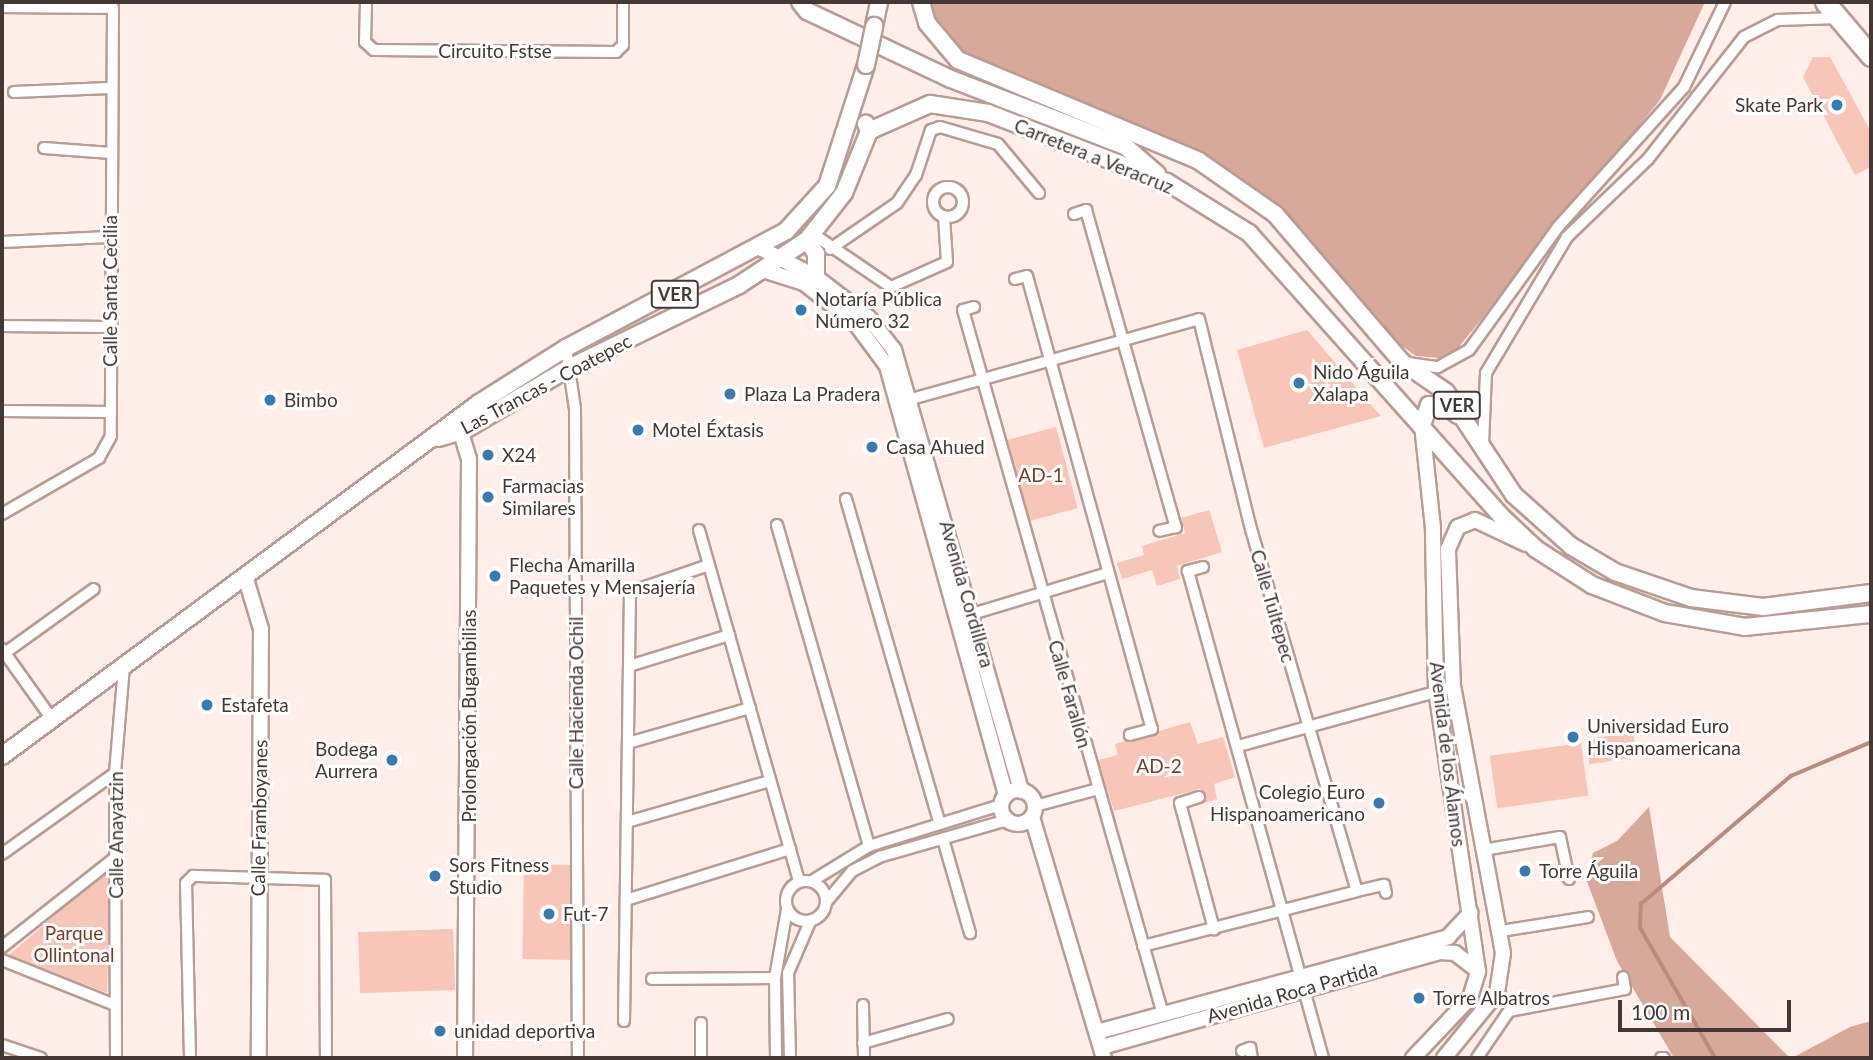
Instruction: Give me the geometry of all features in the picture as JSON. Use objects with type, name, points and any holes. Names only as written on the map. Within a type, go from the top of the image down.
[{"type":"highway","points":[[1825,2],[1871,56]]},
{"type":"highway","points":[[1857,39],[1871,65]]},
{"type":"main road","points":[[800,2],[807,11],[951,79],[1078,125],[1125,146],[1167,182]]},
{"type":"main road","name":"Las Trancas - Coatepec","points":[[459,425],[566,348],[762,249],[827,186],[858,102],[879,2]]},
{"type":"main road","name":"Carretera a Veracruz","points":[[921,2],[927,23],[958,60],[1073,104],[1199,161],[1275,214],[1402,362],[1446,392],[1468,424],[1485,458],[1541,521],[1615,572],[1691,598],[1763,607],[1871,593]]},
{"type":"main road","points":[[858,102],[869,131]]},
{"type":"main road","name":"Carretera a Veracruz","points":[[869,131],[930,104],[951,105],[988,113],[1167,182],[1249,233],[1536,549],[1582,580],[1633,604],[1745,627],[1871,614]]},
{"type":"main road","points":[[1078,125],[1145,135]]},
{"type":"main road","name":"Las Trancas - Coatepec","points":[[2,756],[437,438],[780,259],[810,237],[844,193],[869,131]]},
{"type":"main road","points":[[827,186],[844,193]]},
{"type":"main road","points":[[810,237],[816,254],[816,277]]},
{"type":"main road","points":[[1329,319],[1328,306],[1338,299],[1372,326]]},
{"type":"main road","points":[[1422,425],[1429,405],[1439,404],[1468,424]]},
{"type":"main road","points":[[1582,580],[1609,586],[1615,572]]},
{"type":"street","name":"Circuito Fstse","points":[[366,2],[365,42],[374,50],[616,52],[623,45],[623,2]]},
{"type":"street","points":[[1402,362],[1438,367],[1469,350],[1558,226],[1684,87],[1725,2]]},
{"type":"street","name":"Calle Santa Cecilia","points":[[2,7],[113,8],[109,88],[111,412],[108,448],[99,458],[2,514]]},
{"type":"street","points":[[1485,458],[1480,408],[1486,373],[1567,237],[1648,159],[1744,37],[1778,20],[1839,18]]},
{"type":"street","points":[[13,92],[109,88]]},
{"type":"street","points":[[830,249],[897,203],[916,175],[931,130],[940,127],[998,144],[1039,193]]},
{"type":"street","points":[[44,148],[111,153]]},
{"type":"street","points":[[1074,214],[1086,211],[1176,527],[1159,531]]},
{"type":"street","points":[[810,237],[891,287],[947,262],[944,217]]},
{"type":"street","points":[[2,242],[108,237]]},
{"type":"street","name":"Avenida Cordillera","points":[[762,249],[816,277],[869,318],[894,350],[1007,820]]},
{"type":"street","name":"Avenida Cordillera","points":[[763,270],[804,283],[856,324],[887,366],[905,400],[972,614],[1021,790]]},
{"type":"street","points":[[1015,279],[1027,276],[1152,729],[1130,735]]},
{"type":"street","name":"Calle Farallón","points":[[974,307],[963,310],[1041,593],[1162,1011]]},
{"type":"street","name":"Calle Tultepec","points":[[1123,336],[1199,319],[1308,726],[1357,891]]},
{"type":"street","points":[[2,326],[109,327]]},
{"type":"street","points":[[905,400],[1123,336]]},
{"type":"street","name":"Calle Hacienda Ochil","points":[[566,348],[571,366],[578,1058]]},
{"type":"street","points":[[2,411],[111,412]]},
{"type":"street","name":"Prolongación Bugambilias","points":[[459,425],[469,458],[465,1058]]},
{"type":"street","name":"Avenida de los Álamos","points":[[1413,1058],[1470,998],[1478,971],[1436,691],[1432,502],[1422,425]]},
{"type":"street","points":[[846,499],[940,824]]},
{"type":"street","name":"Avenida de los Álamos","points":[[1444,1058],[1497,993],[1503,953],[1453,687],[1446,588],[1451,535],[1465,522],[1487,522],[1536,549]]},
{"type":"street","points":[[777,525],[869,846]]},
{"type":"street","points":[[699,530],[799,882]]},
{"type":"street","points":[[624,1021],[629,666],[634,587],[709,565]]},
{"type":"street","points":[[1203,567],[1188,571],[1323,1058]]},
{"type":"street","points":[[972,614],[1108,573]]},
{"type":"street","name":"Calle Framboyanes","points":[[246,579],[261,629],[259,1058]]},
{"type":"street","points":[[52,719],[3,652],[94,589]]},
{"type":"street","points":[[629,666],[729,635]]},
{"type":"street","points":[[1435,661],[1450,659]]},
{"type":"street","name":"Calle Anayatzin","points":[[116,1058],[115,773],[124,666]]},
{"type":"street","points":[[1238,747],[1453,687]]},
{"type":"street","points":[[628,743],[750,708]]},
{"type":"street","points":[[2,854],[115,773]]},
{"type":"street","points":[[627,822],[770,781]]},
{"type":"street","points":[[790,1058],[788,974],[810,922],[852,871],[910,848],[1007,820],[1023,823],[1033,812],[1098,789]]},
{"type":"street","points":[[776,1058],[775,978],[787,909],[786,895],[799,882],[812,881],[869,846],[940,824],[1004,800],[1021,790],[1033,812],[1103,1053]]},
{"type":"street","points":[[1199,797],[1180,803],[1214,929]]},
{"type":"street","points":[[907,834],[910,848]]},
{"type":"street","points":[[1483,850],[1560,837],[1569,879]]},
{"type":"street","points":[[943,839],[970,933]]},
{"type":"street","points":[[626,900],[790,849]]},
{"type":"street","points":[[2,947],[116,857]]},
{"type":"street","points":[[190,1058],[189,879],[258,877],[325,880],[326,1058]]},
{"type":"street","points":[[812,881],[827,901]]},
{"type":"street","points":[[1143,946],[1384,885],[1386,893]]},
{"type":"street","points":[[787,909],[810,922]]},
{"type":"street","name":"Avenida Roca Partida","points":[[1103,1053],[1302,979],[1448,937],[1470,913]]},
{"type":"street","points":[[1501,931],[1588,917]]},
{"type":"street","points":[[1474,943],[1503,953]]},
{"type":"street","name":"Avenida Roca Partida","points":[[1097,1032],[1162,1011],[1302,979],[1440,952],[1455,953],[1478,971]]},
{"type":"street","points":[[2,960],[116,1005]]},
{"type":"street","points":[[1477,1058],[1509,1011],[1625,989],[1623,977]]},
{"type":"street","points":[[652,979],[775,978]]},
{"type":"street","points":[[863,1005],[864,1053],[948,1019]]},
{"type":"street","points":[[775,1022],[789,1022]]},
{"type":"street","points":[[701,1023],[701,1058]]},
{"type":"street","points":[[2,1045],[41,1058]]},
{"type":"green space","name":"Skate Park","points":[[1813,57],[1830,57],[1871,132],[1871,167],[1855,175],[1803,77]]},
{"type":"green space","name":"Nido Águila Xalapa","points":[[1307,330],[1381,416],[1264,448],[1237,350]]},
{"type":"green space","name":"AD-1","points":[[1056,427],[1078,508],[1026,522],[1004,441]]},
{"type":"green space","points":[[1209,510],[1222,552],[1177,566],[1180,579],[1157,586],[1152,570],[1122,579],[1117,563],[1144,555],[1142,546],[1185,533],[1181,518]]},
{"type":"green space","name":"AD-2","points":[[1190,722],[1198,744],[1223,737],[1235,777],[1214,784],[1217,799],[1205,803],[1200,789],[1114,811],[1098,760],[1118,755],[1115,744]]},
{"type":"green space","points":[[1633,732],[1637,757],[1590,764],[1586,740]]},
{"type":"green space","points":[[1581,743],[1588,795],[1497,808],[1490,756]]},
{"type":"green space","name":"Fut-7","points":[[524,864],[574,865],[572,960],[522,959]]},
{"type":"green space","name":"Parque Ollintonal","points":[[111,866],[107,993],[9,955]]},
{"type":"green space","points":[[453,929],[455,990],[360,993],[358,932]]},
{"type":"shaded area","points":[[926,2],[1705,2],[1660,100],[1449,359],[1416,356],[1394,340],[1237,182],[968,56],[932,22]]},
{"type":"shaded area","points":[[1649,807],[1670,937],[1790,1058],[1674,1058],[1617,961],[1586,879],[1593,853],[1617,841]]},
{"type":"shaded area","points":[[1871,1021],[1871,1058],[1792,1058],[1850,1027]]},
{"type":"waterway","points":[[1715,1058],[1640,928],[1641,904],[1791,776],[1871,742]]},
{"type":"place","name":"Skate Park","points":[[1837,105]]},
{"type":"place","name":"Notaría Pública Número 32","points":[[801,310]]},
{"type":"place","name":"Nido Águila Xalapa","points":[[1299,383]]},
{"type":"place","name":"Plaza La Pradera","points":[[730,394]]},
{"type":"place","name":"Bimbo","points":[[270,400]]},
{"type":"place","name":"Motel Éxtasis","points":[[638,430]]},
{"type":"place","name":"Casa Ahued","points":[[872,447]]},
{"type":"place","name":"X24","points":[[488,455]]},
{"type":"place","name":"Farmacias Similares","points":[[488,497]]},
{"type":"place","name":"Flecha Amarilla Paquetes y Mensajería","points":[[495,576]]},
{"type":"place","name":"Estafeta","points":[[207,705]]},
{"type":"place","name":"Universidad Euro Hispanoamericana","points":[[1573,737]]},
{"type":"place","name":"Bodega Aurrera","points":[[392,760]]},
{"type":"place","name":"Colegio Euro Hispanoamericano","points":[[1379,803]]},
{"type":"place","name":"Torre Águila","points":[[1525,871]]},
{"type":"place","name":"Sors Fitness Studio","points":[[435,876]]},
{"type":"place","name":"Fut-7","points":[[549,914]]},
{"type":"place","name":"Torre Albatros","points":[[1419,998]]},
{"type":"place","name":"unidad deportiva","points":[[440,1031]]}]
